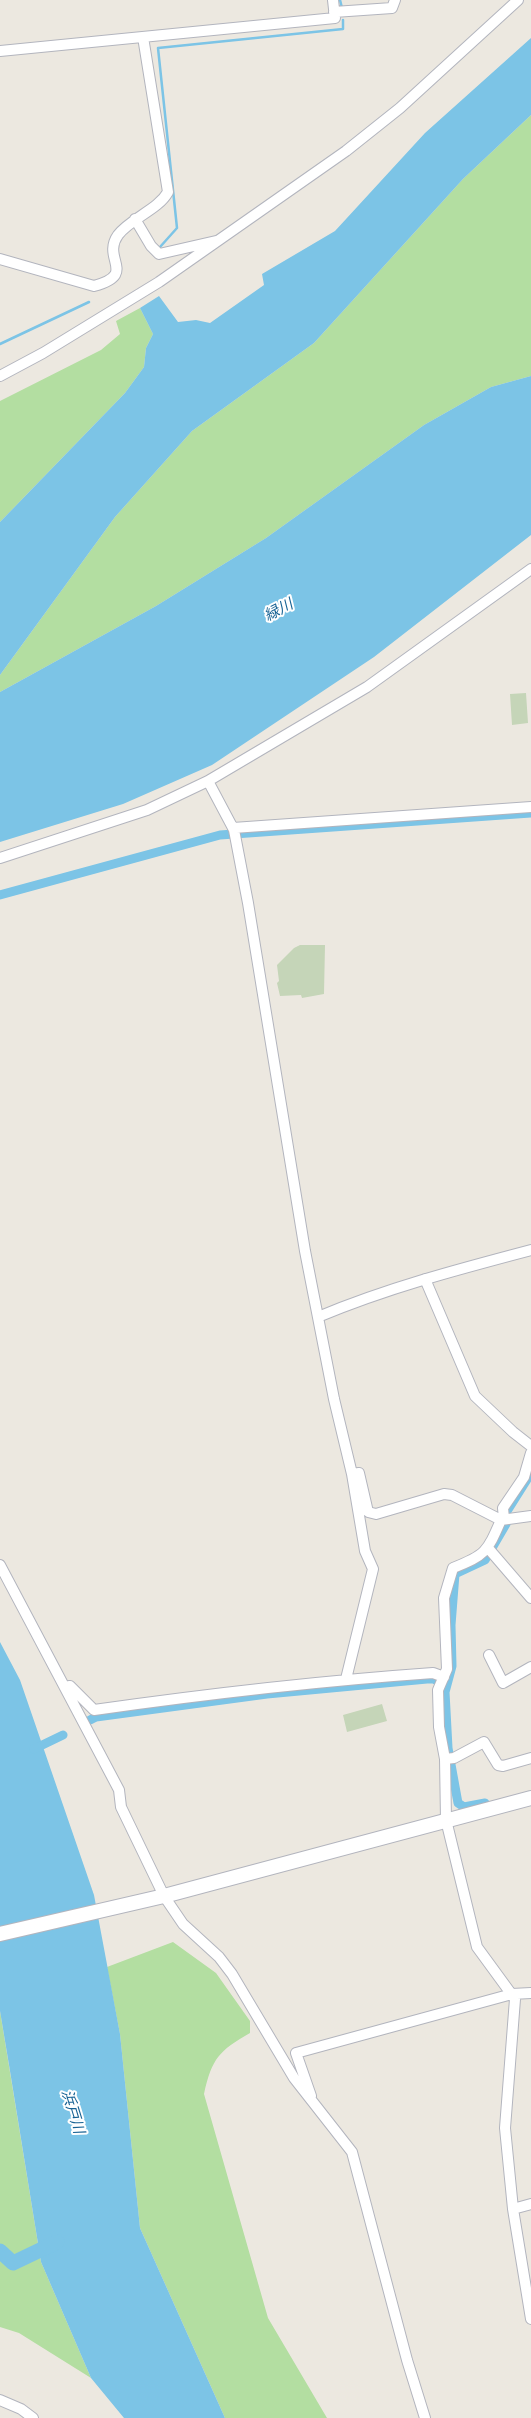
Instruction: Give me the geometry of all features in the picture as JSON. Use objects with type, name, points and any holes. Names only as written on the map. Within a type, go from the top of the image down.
[{"type":"street","points":[[0,51],[335,18],[333,0]]},
{"type":"street","points":[[334,12],[392,8],[394,0]]},
{"type":"street","points":[[0,376],[43,353],[160,282],[224,239],[346,151],[400,108],[518,0]]},
{"type":"street","points":[[0,259],[94,286],[106,282],[116,275],[118,269],[113,253],[117,237],[135,219],[165,197],[168,192],[142,37]]},
{"type":"street","points":[[135,219],[151,246],[159,254],[224,239]]},
{"type":"street","points":[[0,858],[147,810],[208,781],[282,740],[367,687],[531,569]]},
{"type":"street","points":[[208,781],[234,832],[318,1317],[352,1474],[365,1551],[373,1572],[346,1679]]},
{"type":"street","points":[[234,832],[531,807]]},
{"type":"street","points":[[318,1317],[361,1299],[424,1279],[531,1250]]},
{"type":"street","points":[[424,1279],[475,1396],[512,1432],[531,1446]]},
{"type":"street","points":[[531,1453],[524,1478],[503,1508],[503,1520],[491,1550],[453,1568],[450,1575],[444,1598],[447,1669],[442,1681],[439,1727],[449,1759],[446,1820],[477,1947],[484,1960],[515,1999],[505,2128],[513,2209],[531,2318]]},
{"type":"street","points":[[352,1474],[359,1472],[368,1512],[376,1514],[444,1494],[452,1495],[503,1520],[531,1516]]},
{"type":"street","points":[[491,1550],[531,1598]]},
{"type":"street","points":[[0,1565],[119,1790],[121,1807],[159,1897],[183,1924],[219,1957],[232,1974],[294,2078],[352,2152],[407,2360],[425,2418]]},
{"type":"street","points":[[494,1658],[503,1683],[531,1667]]},
{"type":"street","points":[[64,1687],[70,1686],[94,1710],[258,1687],[346,1679],[433,1673],[442,1681]]},
{"type":"street","points":[[449,1759],[484,1742],[498,1765],[502,1766],[531,1758]]},
{"type":"street","points":[[0,1934],[159,1897],[531,1798]]},
{"type":"street","points":[[314,2104],[296,2053],[512,1994],[531,1992]]},
{"type":"street","points":[[513,2209],[531,2204]]},
{"type":"street","points":[[0,2400],[21,2409],[33,2418]]},
{"type":"green space","points":[[531,115],[531,376],[491,387],[424,425],[266,538],[156,606],[0,692],[0,675],[115,517],[192,431],[314,343],[463,179]]},
{"type":"green space","points":[[140,308],[153,334],[146,348],[144,367],[125,393],[0,522],[0,401],[101,350],[120,334],[116,321]]},
{"type":"green space","points":[[526,693],[528,723],[512,725],[510,694]]},
{"type":"green space","points":[[300,945],[325,945],[324,994],[302,998],[301,995],[280,996],[277,983],[279,981],[277,965],[294,948]]},
{"type":"green space","points":[[382,1704],[387,1721],[347,1732],[343,1715]]},
{"type":"green space","points":[[173,1942],[216,1973],[250,2021],[250,2033],[231,2045],[218,2057],[210,2072],[204,2094],[268,2318],[327,2418],[225,2418],[140,2228],[120,2034],[107,1967]]},
{"type":"green space","points":[[0,2011],[41,2262],[91,2378],[19,2333],[0,2327]]},
{"type":"water","points":[[531,38],[531,115],[463,179],[314,343],[192,431],[115,517],[0,675],[0,522],[125,393],[144,367],[146,348],[153,334],[140,308],[159,296],[178,322],[196,320],[210,323],[264,285],[262,274],[335,231],[425,133]]},
{"type":"water","name":"緑川","points":[[531,376],[531,535],[374,657],[212,765],[123,804],[0,842],[0,692],[156,606],[266,538],[424,425],[491,387]]},
{"type":"water","name":"浜戸川","points":[[0,1642],[20,1680],[94,1895],[120,2034],[140,2228],[225,2418],[124,2418],[91,2378],[41,2262],[0,2011]]},
{"type":"waterway","points":[[340,0],[342,8]]},
{"type":"waterway","points":[[160,247],[177,228],[158,48],[343,29],[343,20]]},
{"type":"waterway","points":[[0,344],[89,302]]},
{"type":"waterway","points":[[0,895],[220,835],[531,813]]},
{"type":"waterway","points":[[507,1511],[531,1473]]},
{"type":"waterway","points":[[485,1803],[464,1807],[458,1803],[448,1748],[445,1692],[452,1666],[451,1625],[455,1574],[485,1560],[506,1524]]},
{"type":"waterway","points":[[90,1720],[96,1717],[267,1694],[427,1679],[434,1679],[446,1686]]},
{"type":"waterway","points":[[34,1749],[63,1735]]},
{"type":"waterway","points":[[0,2251],[13,2263],[57,2242]]}]
